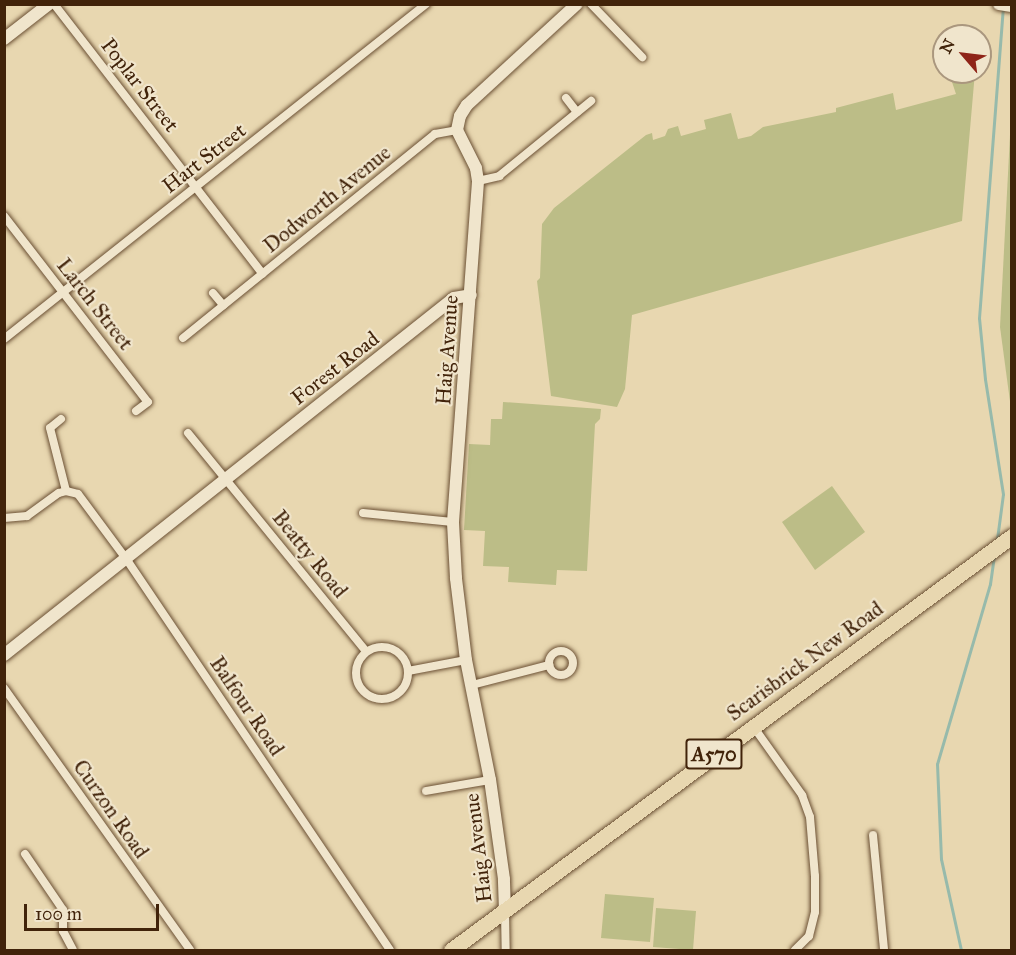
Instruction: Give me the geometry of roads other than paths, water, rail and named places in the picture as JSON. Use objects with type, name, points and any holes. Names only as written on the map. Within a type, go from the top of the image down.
[{"type":"highway","name":"Scarisbrick New Road","points":[[451,951],[1011,536]]},
{"type":"street","points":[[4,39],[49,4]]},
{"type":"street","name":"Poplar Street","points":[[54,4],[263,274]]},
{"type":"street","name":"Hart Street","points":[[4,339],[426,4]]},
{"type":"street","points":[[457,130],[460,116],[467,105],[577,4]]},
{"type":"street","points":[[591,4],[642,57]]},
{"type":"street","points":[[566,98],[577,112]]},
{"type":"street","points":[[478,181],[499,176],[591,101]]},
{"type":"street","name":"Haig Avenue","points":[[457,130],[476,168],[478,181],[453,522],[456,578],[466,660],[490,780],[504,879],[505,911]]},
{"type":"street","name":"Dodworth Avenue","points":[[183,338],[435,134],[457,130]]},
{"type":"street","name":"Larch Street","points":[[4,216],[148,402],[136,411]]},
{"type":"street","points":[[213,293],[223,305]]},
{"type":"street","name":"Forest Road","points":[[4,655],[127,560],[454,298],[471,295]]},
{"type":"street","points":[[4,518],[27,516],[59,493],[66,491],[50,428],[61,419]]},
{"type":"street","points":[[188,432],[226,480]]},
{"type":"street","name":"Beatty Road","points":[[226,480],[366,651]]},
{"type":"street","name":"Balfour Road","points":[[66,491],[78,494],[127,560],[390,951]]},
{"type":"street","points":[[363,513],[453,522]]},
{"type":"street","points":[[381,646],[389,647],[402,656],[408,671],[407,680],[396,695],[379,699],[370,697],[357,684],[355,675],[360,658],[366,651],[381,646]]},
{"type":"street","points":[[408,671],[466,660]]},
{"type":"street","points":[[472,685],[549,665]]},
{"type":"street","name":"Curzon Road","points":[[4,688],[190,951]]},
{"type":"street","points":[[753,726],[802,795],[810,817],[815,866],[815,912],[809,936],[795,951]]},
{"type":"street","name":"Haig Avenue","points":[[426,791],[490,780]]},
{"type":"street","points":[[873,835],[884,951]]},
{"type":"street","points":[[25,854],[63,910],[63,931],[74,951]]},
{"type":"street","points":[[505,911],[506,951]]},
{"type":"waterway","points":[[997,539],[1003,494],[985,379],[979,318],[1003,9]]},
{"type":"waterway","points":[[961,950],[941,859],[937,764],[990,584],[994,555]]}]
